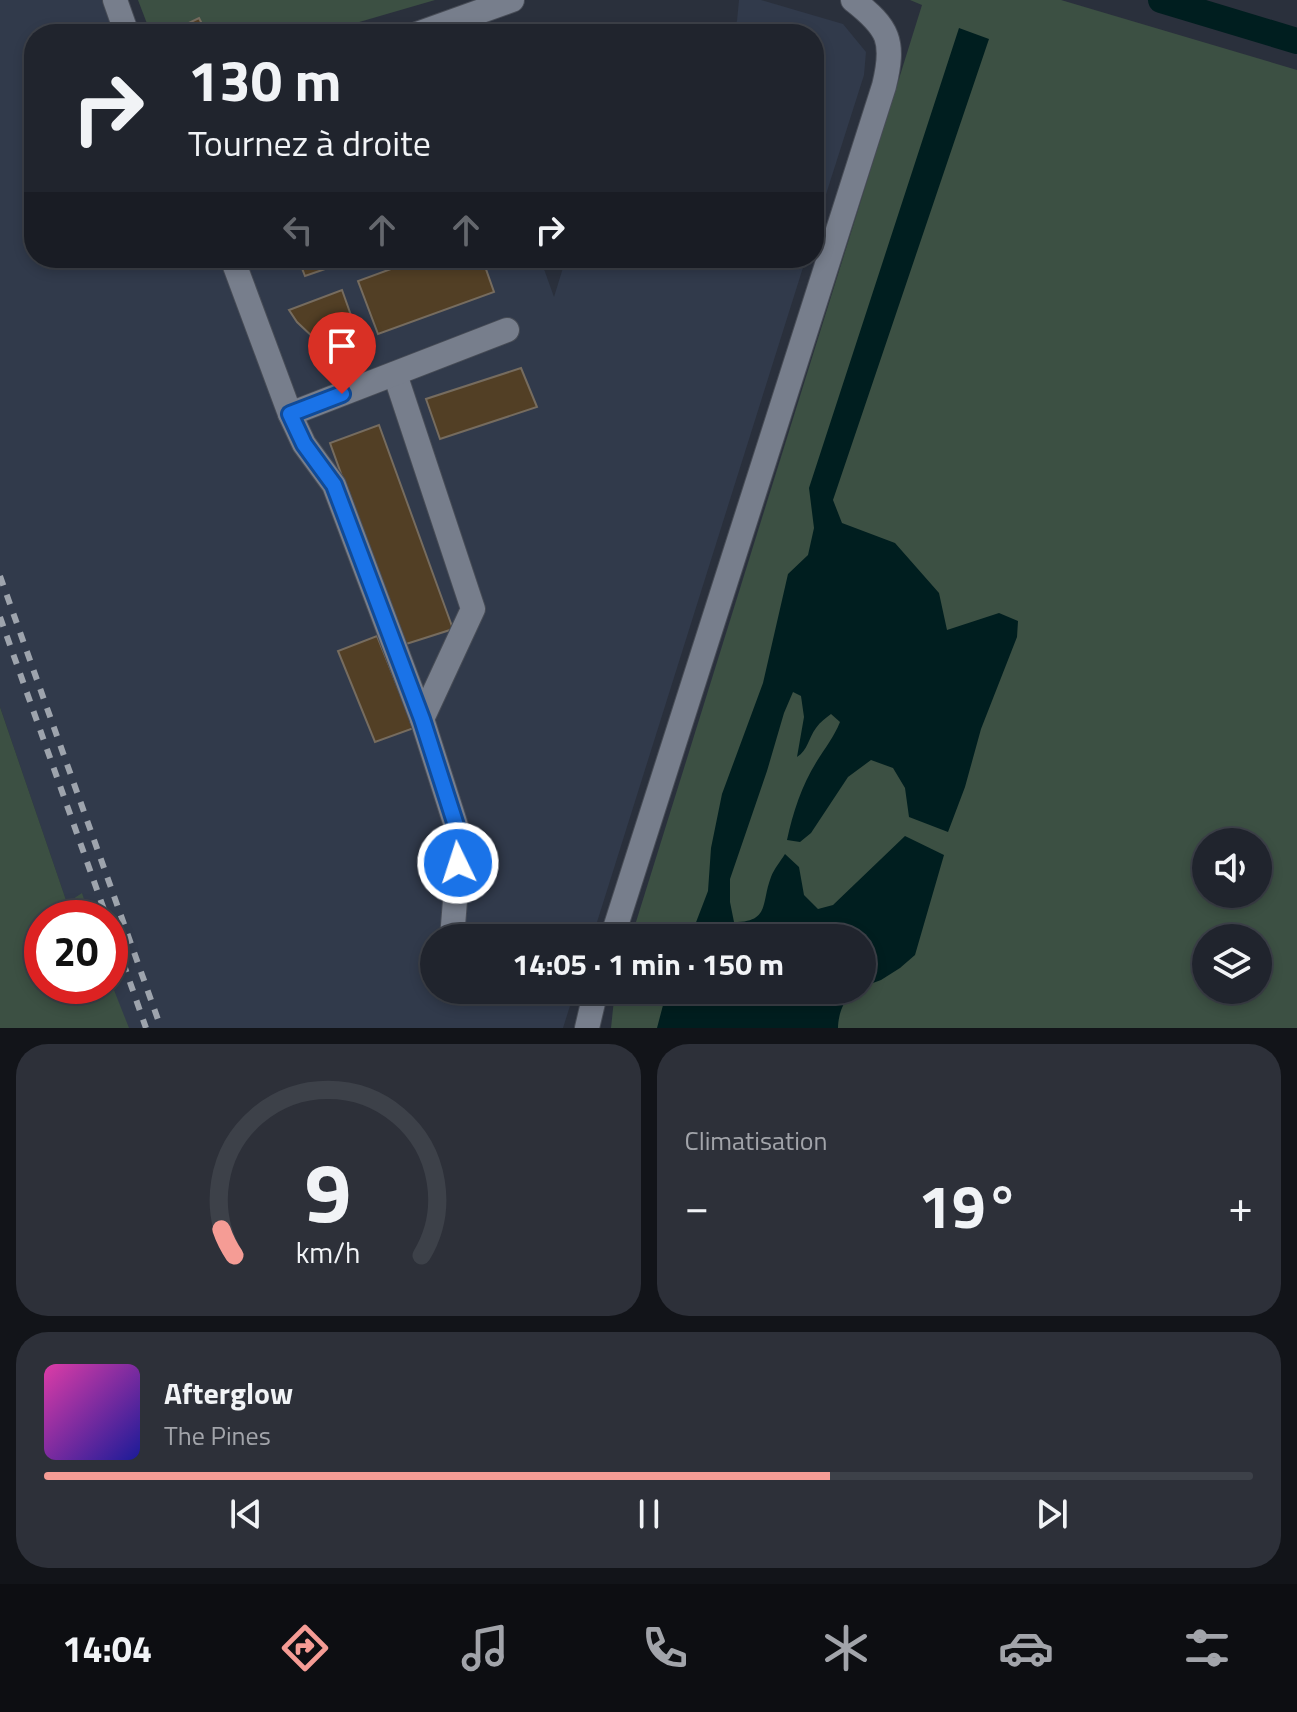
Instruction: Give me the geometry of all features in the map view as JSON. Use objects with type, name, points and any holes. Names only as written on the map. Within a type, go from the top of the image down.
[{"type":"lane","points":[[115,0],[123,24]]},
{"type":"lane","points":[[445,24],[512,0]]},
{"type":"lane","points":[[616,924],[884,86],[889,66],[885,31],[874,17],[853,0]]},
{"type":"lane","points":[[236,268],[290,414],[304,444],[334,485],[422,719],[460,838],[453,924]]},
{"type":"lane","points":[[290,414],[507,330]]},
{"type":"lane","points":[[395,374],[473,609],[422,719]]},
{"type":"lane","points":[[587,1028],[593,1004]]},
{"type":"shaded area","points":[[0,0],[102,0],[110,24],[24,24],[24,268],[544,268],[554,297],[563,268],[803,268],[596,924],[420,924],[420,1004],[571,1004],[563,1028],[100,1028],[106,1004],[128,1004],[128,900],[66,900],[0,707]]},
{"type":"shaded area","points":[[138,0],[435,0],[352,24],[147,24]]},
{"type":"shaded area","points":[[739,0],[761,0],[843,24],[866,52],[864,75],[824,201],[824,24],[736,24]]},
{"type":"shaded area","points":[[910,0],[1061,0],[1297,70],[1297,1028],[611,1028],[614,1004],[876,1004],[876,924],[635,924],[922,5]]},
{"type":"shaded area","points":[[959,28],[989,39],[833,500],[842,523],[895,543],[939,593],[947,630],[999,613],[1018,621],[1017,637],[981,729],[965,787],[948,832],[909,817],[905,788],[893,768],[871,760],[848,777],[811,833],[800,842],[787,840],[802,789],[840,722],[831,714],[816,728],[806,748],[797,757],[804,717],[801,696],[793,692],[730,879],[734,922],[746,921],[759,915],[771,877],[785,854],[799,867],[804,895],[818,909],[833,905],[905,836],[944,855],[915,955],[876,982],[876,924],[695,924],[708,891],[711,848],[722,794],[763,683],[788,574],[808,555],[814,528],[809,488]]},
{"type":"shaded area","points":[[0,707],[66,900],[24,900],[24,1004],[120,1004],[129,1028],[0,1028]]},
{"type":"shaded area","points":[[82,893],[84,900],[72,900]]},
{"type":"shaded area","points":[[663,1004],[844,1004],[838,1028],[657,1028]]},
{"type":"building","points":[[199,18],[202,24],[186,24]]},
{"type":"building","points":[[302,268],[328,268],[305,276]]},
{"type":"building","points":[[394,268],[486,268],[494,292],[378,334],[358,281]]},
{"type":"building","points":[[342,290],[363,349],[342,356],[317,341],[289,310]]},
{"type":"building","points":[[521,368],[537,407],[440,439],[426,399]]},
{"type":"building","points":[[379,425],[453,629],[403,645],[330,443]]},
{"type":"building","points":[[377,636],[414,728],[375,742],[338,651]]},
{"type":"waterway","points":[[1161,0],[1297,41]]},
{"type":"railway","points":[[0,576],[161,1028]]},
{"type":"railway","points":[[0,617],[101,900]]},
{"type":"railway","points":[[128,976],[146,1028]]},
{"type":"route","points":[[342,394],[290,414],[304,444],[334,485],[422,719],[460,838],[458,863]]}]
